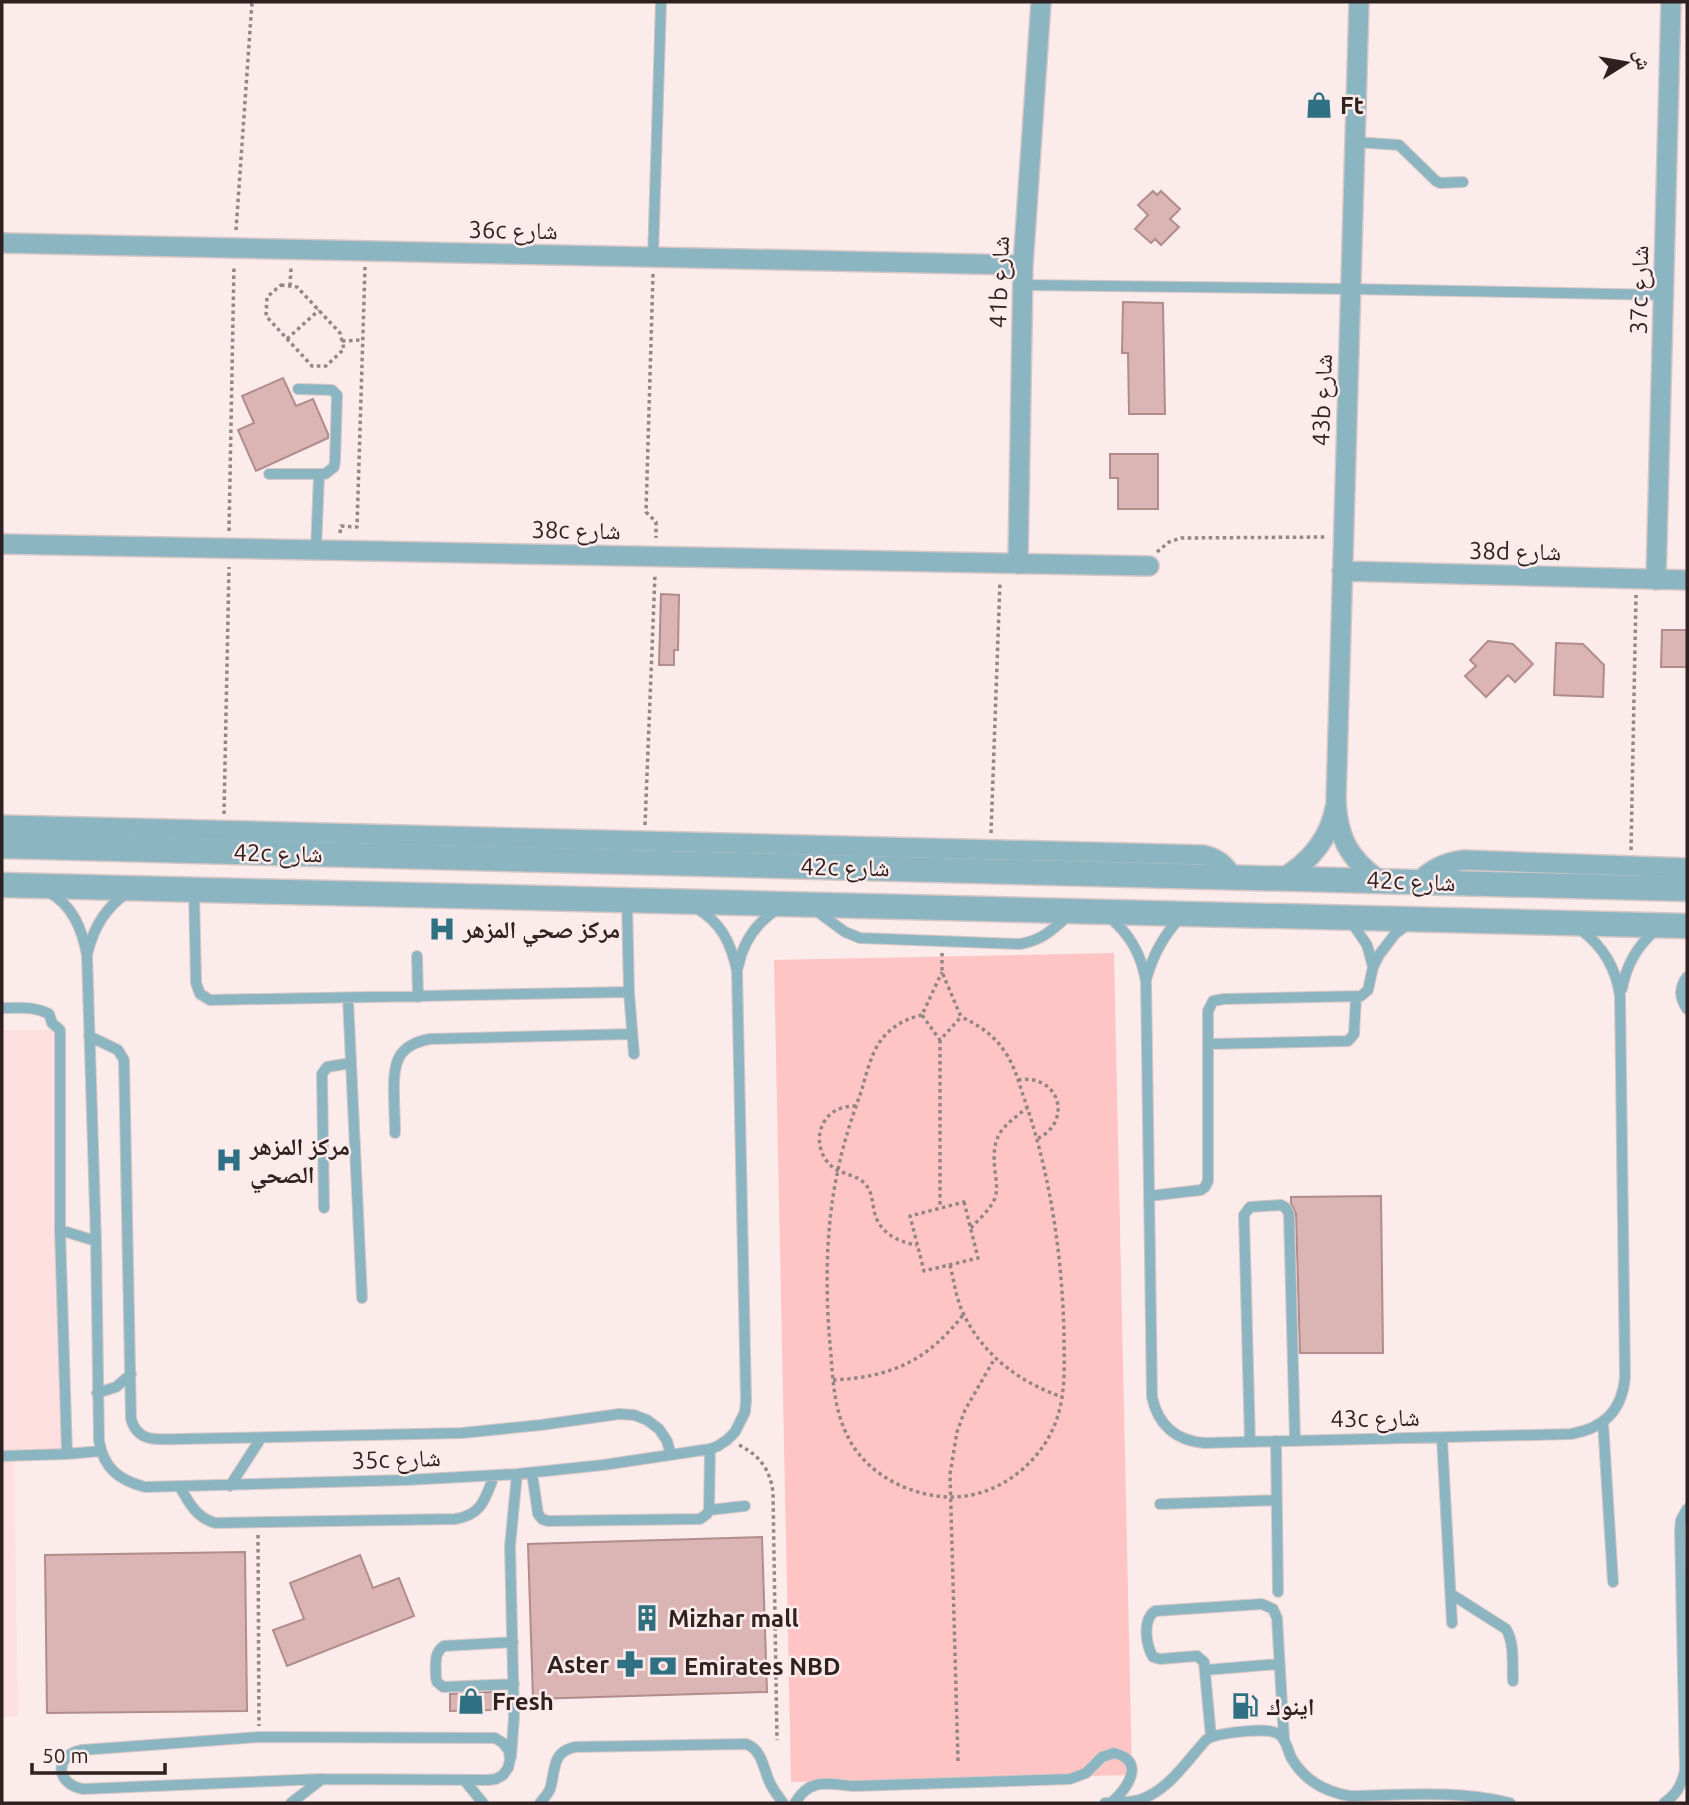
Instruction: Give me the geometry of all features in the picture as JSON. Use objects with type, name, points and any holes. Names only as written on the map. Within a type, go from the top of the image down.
[{"type":"street","name":"41b شارع","points":[[1018,564],[1023,275],[1041,2]]},
{"type":"street","name":"43b شارع","points":[[1283,878],[1309,859],[1319,846],[1333,817],[1336,800],[1359,2]]},
{"type":"street","name":"37c شارع","points":[[1646,579],[1663,295],[1671,2]]},
{"type":"street","name":"36c شارع","points":[[2,243],[653,257],[1023,275]]},
{"type":"street","name":"38c شارع","points":[[2,544],[1149,566]]},
{"type":"street","name":"38d شارع","points":[[1342,571],[1687,580]]},
{"type":"street","name":"43b شارع","points":[[1336,800],[1340,832],[1346,846],[1355,860],[1379,880]]},
{"type":"street","points":[[2,825],[1203,855],[1224,864],[1232,877]]},
{"type":"street","name":"42c شارع","points":[[2,846],[1687,889]]},
{"type":"street","points":[[1419,881],[1435,868],[1454,861],[1687,868]]},
{"type":"street","name":"42c شارع","points":[[2,885],[1687,926]]},
{"type":"lane","points":[[653,257],[660,2]]},
{"type":"lane","points":[[1354,142],[1399,145],[1436,181],[1463,182]]},
{"type":"lane","points":[[1023,275],[1350,289],[1663,295]]},
{"type":"lane","points":[[269,474],[325,474],[330,471],[335,461],[337,395],[332,390],[298,389]]},
{"type":"lane","points":[[316,550],[319,475]]},
{"type":"lane","points":[[2,1456],[101,1451],[97,1393],[96,1241],[87,955],[78,921],[55,895],[40,886]]},
{"type":"lane","points":[[87,955],[98,923],[114,903],[135,888]]},
{"type":"lane","points":[[194,890],[197,989],[204,998],[210,1000],[629,992]]},
{"type":"lane","points":[[627,901],[629,992],[634,1054]]},
{"type":"lane","points":[[684,902],[698,908],[721,928],[729,941],[737,971]]},
{"type":"lane","points":[[727,1440],[741,1422],[746,1400],[737,971],[740,954],[748,939],[771,913],[798,905],[860,938],[1020,944],[1047,935],[1074,911]]},
{"type":"lane","name":"43c شارع","points":[[1102,912],[1124,931],[1132,942],[1146,981],[1152,1397],[1154,1408],[1166,1427],[1184,1439],[1205,1443],[1571,1434],[1583,1432],[1603,1422]]},
{"type":"lane","name":"43c شارع","points":[[1146,981],[1160,945],[1184,914]]},
{"type":"lane","points":[[1347,917],[1367,945],[1373,967]]},
{"type":"lane","points":[[1149,1196],[1201,1190],[1208,1181],[1209,1006],[1218,999],[1356,997],[1365,994],[1373,967],[1386,944],[1416,919]]},
{"type":"lane","points":[[1566,923],[1590,936],[1608,957],[1614,969],[1620,996],[1625,1377],[1620,1401],[1603,1422],[1613,1582]]},
{"type":"lane","points":[[1620,996],[1634,956],[1651,934],[1662,925]]},
{"type":"lane","points":[[417,956],[418,997]]},
{"type":"lane","points":[[1687,977],[1680,993],[1687,1009]]},
{"type":"lane","points":[[1208,1044],[1348,1041],[1354,1034],[1356,997]]},
{"type":"lane","points":[[348,998],[362,1298]]},
{"type":"lane","points":[[2,1008],[41,1009],[49,1014],[52,1023],[60,1030],[60,1230],[67,1454]]},
{"type":"lane","points":[[395,1133],[393,1071],[405,1048],[417,1042],[429,1039],[632,1034]]},
{"type":"lane","points":[[89,1036],[118,1050],[124,1060],[131,1419],[136,1430],[145,1437],[180,1440],[462,1433],[541,1426],[619,1414],[634,1415],[659,1429],[667,1441],[671,1455]]},
{"type":"lane","points":[[324,1208],[322,1074],[327,1067],[351,1063]]},
{"type":"lane","points":[[1250,1441],[1244,1215],[1250,1207],[1280,1205],[1286,1208],[1289,1214],[1295,1440]]},
{"type":"lane","points":[[60,1230],[96,1241]]},
{"type":"lane","points":[[97,1393],[116,1387],[131,1374]]},
{"type":"lane","points":[[230,1486],[261,1438]]},
{"type":"lane","points":[[1442,1438],[1452,1623]]},
{"type":"lane","name":"35c شارع","points":[[101,1451],[110,1468],[126,1481],[145,1487],[180,1487],[533,1473],[710,1449],[727,1440]]},
{"type":"lane","points":[[1276,1441],[1278,1592]]},
{"type":"lane","points":[[533,1473],[538,1514],[548,1521],[695,1519],[704,1517],[709,1510],[710,1449]]},
{"type":"lane","points":[[510,1760],[509,1751],[495,1738],[259,1737],[82,1750],[72,1752],[64,1759],[61,1770],[64,1780],[72,1787],[83,1789],[322,1779],[465,1781],[496,1779],[503,1775],[510,1760],[514,1731],[510,1546],[517,1474]]},
{"type":"lane","points":[[180,1487],[196,1513],[215,1523],[454,1519],[464,1518],[479,1508],[494,1476]]},
{"type":"lane","points":[[1160,1504],[1276,1500]]},
{"type":"lane","points":[[709,1510],[745,1506]]},
{"type":"lane","points":[[1664,1803],[1676,1795],[1685,1771],[1686,1714],[1680,1531],[1681,1520],[1687,1509]]},
{"type":"lane","points":[[1451,1594],[1506,1629],[1510,1636],[1513,1682]]},
{"type":"lane","points":[[1211,1737],[1202,1659],[1197,1656],[1160,1659],[1153,1657],[1149,1651],[1147,1625],[1150,1614],[1160,1610],[1266,1605],[1276,1613],[1284,1740],[1292,1758],[1307,1777],[1338,1794],[1350,1796],[1466,1795],[1510,1803]]},
{"type":"lane","points":[[513,1642],[444,1646],[436,1655],[436,1678],[443,1687],[514,1684]]},
{"type":"lane","points":[[1205,1670],[1279,1664]]},
{"type":"lane","points":[[1105,1803],[1141,1799],[1159,1790],[1211,1737],[1267,1730],[1274,1731],[1284,1740]]},
{"type":"lane","points":[[540,1803],[548,1793],[557,1759],[568,1748],[746,1744],[757,1751],[770,1783],[783,1803]]},
{"type":"lane","points":[[795,1803],[805,1789],[823,1783],[854,1786],[1070,1779],[1086,1773],[1102,1757],[1114,1753],[1126,1758],[1132,1775],[1125,1790],[1111,1803]]},
{"type":"lane","points":[[291,1803],[322,1779]]},
{"type":"lane","points":[[465,1781],[483,1803]]},
{"type":"path","points":[[224,830],[234,248],[252,2]]},
{"type":"path","points":[[340,550],[341,526],[357,527],[365,251]]},
{"type":"path","points":[[281,285],[297,287],[341,333],[344,349],[326,366],[312,366],[287,339],[267,316],[267,297],[281,285]]},
{"type":"path","points":[[287,339],[319,310]]},
{"type":"path","points":[[342,341],[362,340]]},
{"type":"path","points":[[1149,566],[1154,555],[1164,545],[1181,538],[1343,537]]},
{"type":"path","points":[[1007,850],[1008,836],[991,835],[1000,581],[1017,582],[1018,564]]},
{"type":"path","points":[[1631,866],[1646,579]]},
{"type":"path","points":[[922,1015],[899,1024],[881,1040],[856,1106],[838,1170],[831,1218],[827,1272],[828,1326],[838,1413],[850,1441],[869,1465],[893,1483],[921,1494],[951,1497],[971,1495],[1008,1480],[1025,1468],[1039,1453],[1058,1418],[1062,1398],[1064,1349],[1061,1269],[1037,1139],[1012,1065],[995,1038],[983,1028],[961,1017],[942,972],[942,942]]},
{"type":"path","points":[[922,1015],[942,972]]},
{"type":"path","points":[[922,1015],[940,1040],[940,1208]]},
{"type":"path","points":[[940,1040],[961,1017]]},
{"type":"path","points":[[1018,1080],[1037,1080],[1045,1084],[1053,1091],[1057,1100],[1057,1119],[1052,1128],[1037,1139]]},
{"type":"path","points":[[856,1106],[838,1109],[824,1121],[819,1139],[820,1149],[830,1165],[865,1184],[872,1196],[877,1221],[886,1232],[904,1243],[917,1245]]},
{"type":"path","points":[[971,1228],[996,1196],[993,1158],[996,1140],[1006,1125],[1027,1108]]},
{"type":"path","points":[[964,1202],[978,1258],[924,1271],[910,1216],[940,1208],[964,1202]]},
{"type":"path","points":[[950,1265],[964,1314],[995,1358],[1038,1389],[1062,1398]]},
{"type":"path","points":[[833,1380],[882,1374],[906,1364],[928,1351],[948,1334],[964,1314]]},
{"type":"path","points":[[958,1761],[950,1474],[957,1432],[965,1410],[995,1358]]},
{"type":"path","points":[[727,1440],[755,1455],[768,1471],[772,1481],[777,1740]]},
{"type":"path","points":[[258,1522],[259,1737]]},
{"type":"shaded area","points":[[1114,953],[1132,1775],[791,1782],[774,960]]},
{"type":"shaded area","points":[[2,1030],[60,1030],[67,1454],[14,1455],[18,1717],[2,1717]]},
{"type":"building","points":[[1153,191],[1157,195],[1161,191],[1180,209],[1170,219],[1179,227],[1161,245],[1155,239],[1151,243],[1135,229],[1148,215],[1138,205]]},
{"type":"building","points":[[1123,302],[1163,303],[1165,414],[1129,414],[1128,353],[1122,353]]},
{"type":"building","points":[[283,378],[296,406],[313,399],[328,438],[256,471],[238,430],[254,423],[242,396]]},
{"type":"building","points":[[1110,454],[1158,454],[1158,509],[1118,509],[1118,478],[1110,478]]},
{"type":"building","points":[[661,594],[679,595],[678,650],[674,650],[674,665],[659,665]]},
{"type":"building","points":[[1662,630],[1687,630],[1687,667],[1661,667]]},
{"type":"building","points":[[1488,641],[1513,644],[1533,664],[1515,682],[1508,675],[1486,697],[1465,676],[1476,666],[1470,660]]},
{"type":"building","points":[[1556,643],[1583,644],[1604,665],[1603,697],[1554,695]]},
{"type":"building","points":[[1381,1196],[1383,1353],[1300,1353],[1296,1214],[1291,1197]]},
{"type":"building","name":"Mizhar mall","points":[[762,1537],[767,1692],[533,1699],[528,1544]]},
{"type":"building","points":[[245,1552],[247,1711],[47,1713],[45,1555]]},
{"type":"building","points":[[360,1555],[373,1588],[399,1578],[414,1616],[287,1666],[273,1630],[304,1619],[290,1583]]},
{"type":"building","name":"Fresh","points":[[492,1692],[492,1710],[450,1711],[450,1694]]},
{"type":"place","name":"Ft","points":[[1319,105]]},
{"type":"place","name":"مركز صحي المزهر","points":[[442,929]]},
{"type":"place","name":"مركز المزهر الصحي","points":[[229,1160]]},
{"type":"place","name":"Mizhar mall","points":[[647,1618]]},
{"type":"place","name":"Aster","points":[[630,1664]]},
{"type":"place","name":"Emirates NBD","points":[[663,1666]]},
{"type":"place","name":"Fresh","points":[[471,1701]]},
{"type":"place","name":"اينوك","points":[[1245,1706]]}]
